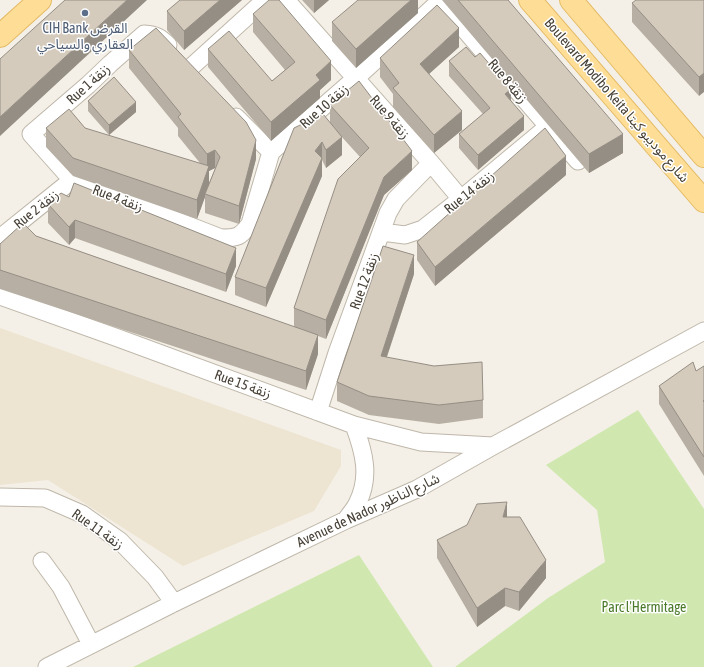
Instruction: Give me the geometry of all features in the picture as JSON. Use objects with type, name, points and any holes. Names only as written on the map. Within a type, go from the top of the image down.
[{"type":"main road","points":[[0,36],[40,0]]},
{"type":"main road","name":"Boulevard Modibo Keita شارع موديبو كيتا","points":[[530,0],[704,201]]},
{"type":"main road","name":"Boulevard Modibo Keita شارع موديبو كيتا","points":[[571,0],[704,156]]},
{"type":"street","name":"Rue 1 زنقة","points":[[31,134],[144,34],[159,37],[194,75],[264,0]]},
{"type":"street","name":"Rue 9 زنقة","points":[[286,0],[431,163],[461,199]]},
{"type":"street","name":"Rue 10 زنقة","points":[[270,152],[356,78],[439,1]]},
{"type":"street","name":"Rue 8 زنقة","points":[[439,1],[578,161]]},
{"type":"street","points":[[227,108],[270,152]]},
{"type":"street","name":"Rue 14 زنقة","points":[[382,232],[405,235],[423,229],[548,127]]},
{"type":"street","name":"Rue 4 زنقة","points":[[31,134],[72,180],[221,238],[234,238],[243,234],[250,224],[270,152]]},
{"type":"street","name":"Rue 12 زنقة","points":[[318,412],[337,353],[388,213],[396,199],[431,163]]},
{"type":"street","name":"Rue 2 زنقة","points":[[0,238],[72,180]]},
{"type":"street","name":"Rue 15 زنقة","points":[[0,296],[354,425],[421,442],[493,446]]},
{"type":"street","name":"Avenue de Nador شارع الناظور","points":[[48,667],[174,603],[346,520],[417,489],[704,331]]},
{"type":"street","points":[[346,520],[363,489],[365,470],[362,447],[354,425]]},
{"type":"street","name":"Rue 11 زنقة","points":[[0,497],[45,498],[82,514],[120,541],[155,577],[174,603]]},
{"type":"street","points":[[42,561],[61,587],[91,644]]},
{"type":"shaded area","points":[[0,328],[341,450],[341,466],[314,511],[183,566],[48,480],[0,485]]},
{"type":"green space","name":"Parc l'Hermitage","points":[[638,410],[704,509],[704,667],[455,667],[548,598],[605,562],[597,510],[546,465]]},
{"type":"green space","points":[[359,555],[433,667],[133,667]]},
{"type":"building","points":[[65,0],[127,0],[0,117],[0,59]]},
{"type":"building","points":[[180,0],[220,0],[184,31],[167,11]]},
{"type":"building","points":[[269,0],[279,0],[331,61],[316,75],[320,80],[271,122],[208,49],[229,31],[272,81],[295,62],[253,14]]},
{"type":"building","points":[[358,0],[411,0],[356,49],[332,22]]},
{"type":"building","points":[[458,0],[508,0],[623,134],[589,154]]},
{"type":"building","points":[[636,0],[704,0],[704,73],[699,77],[632,3]]},
{"type":"building","points":[[437,5],[459,28],[420,64],[462,111],[434,135],[393,88],[399,83],[380,58]]},
{"type":"building","points":[[156,28],[246,122],[256,140],[239,206],[205,194],[220,157],[215,150],[207,154],[178,117],[181,114],[129,50]]},
{"type":"building","points":[[466,47],[475,57],[480,53],[511,89],[505,94],[524,116],[478,155],[459,134],[490,108],[449,61]]},
{"type":"building","points":[[114,77],[136,102],[109,125],[88,101]]},
{"type":"building","points":[[359,81],[412,151],[384,177],[326,320],[294,308],[338,179],[369,148],[330,105]]},
{"type":"building","points":[[69,109],[85,128],[209,166],[197,200],[73,158],[46,128]]},
{"type":"building","points":[[323,114],[342,137],[326,150],[322,142],[315,151],[322,158],[266,288],[235,277],[294,128]]},
{"type":"building","points":[[545,128],[566,156],[435,267],[417,242]]},
{"type":"building","points":[[74,183],[236,248],[226,274],[75,220],[69,227],[48,204],[61,193],[69,197]]},
{"type":"building","points":[[23,223],[36,236],[318,335],[306,371],[0,270],[0,244]]},
{"type":"building","points":[[383,246],[414,255],[381,356],[434,366],[482,362],[483,400],[439,405],[369,396],[337,382]]},
{"type":"building","points":[[693,362],[696,371],[704,366],[704,457],[659,386]]},
{"type":"building","points":[[507,502],[503,517],[520,517],[546,560],[519,592],[505,588],[477,608],[437,540],[467,525],[477,504]]},
{"type":"place","name":"CIH Bank القرض العقاري والسياحي","points":[[85,13]]}]
